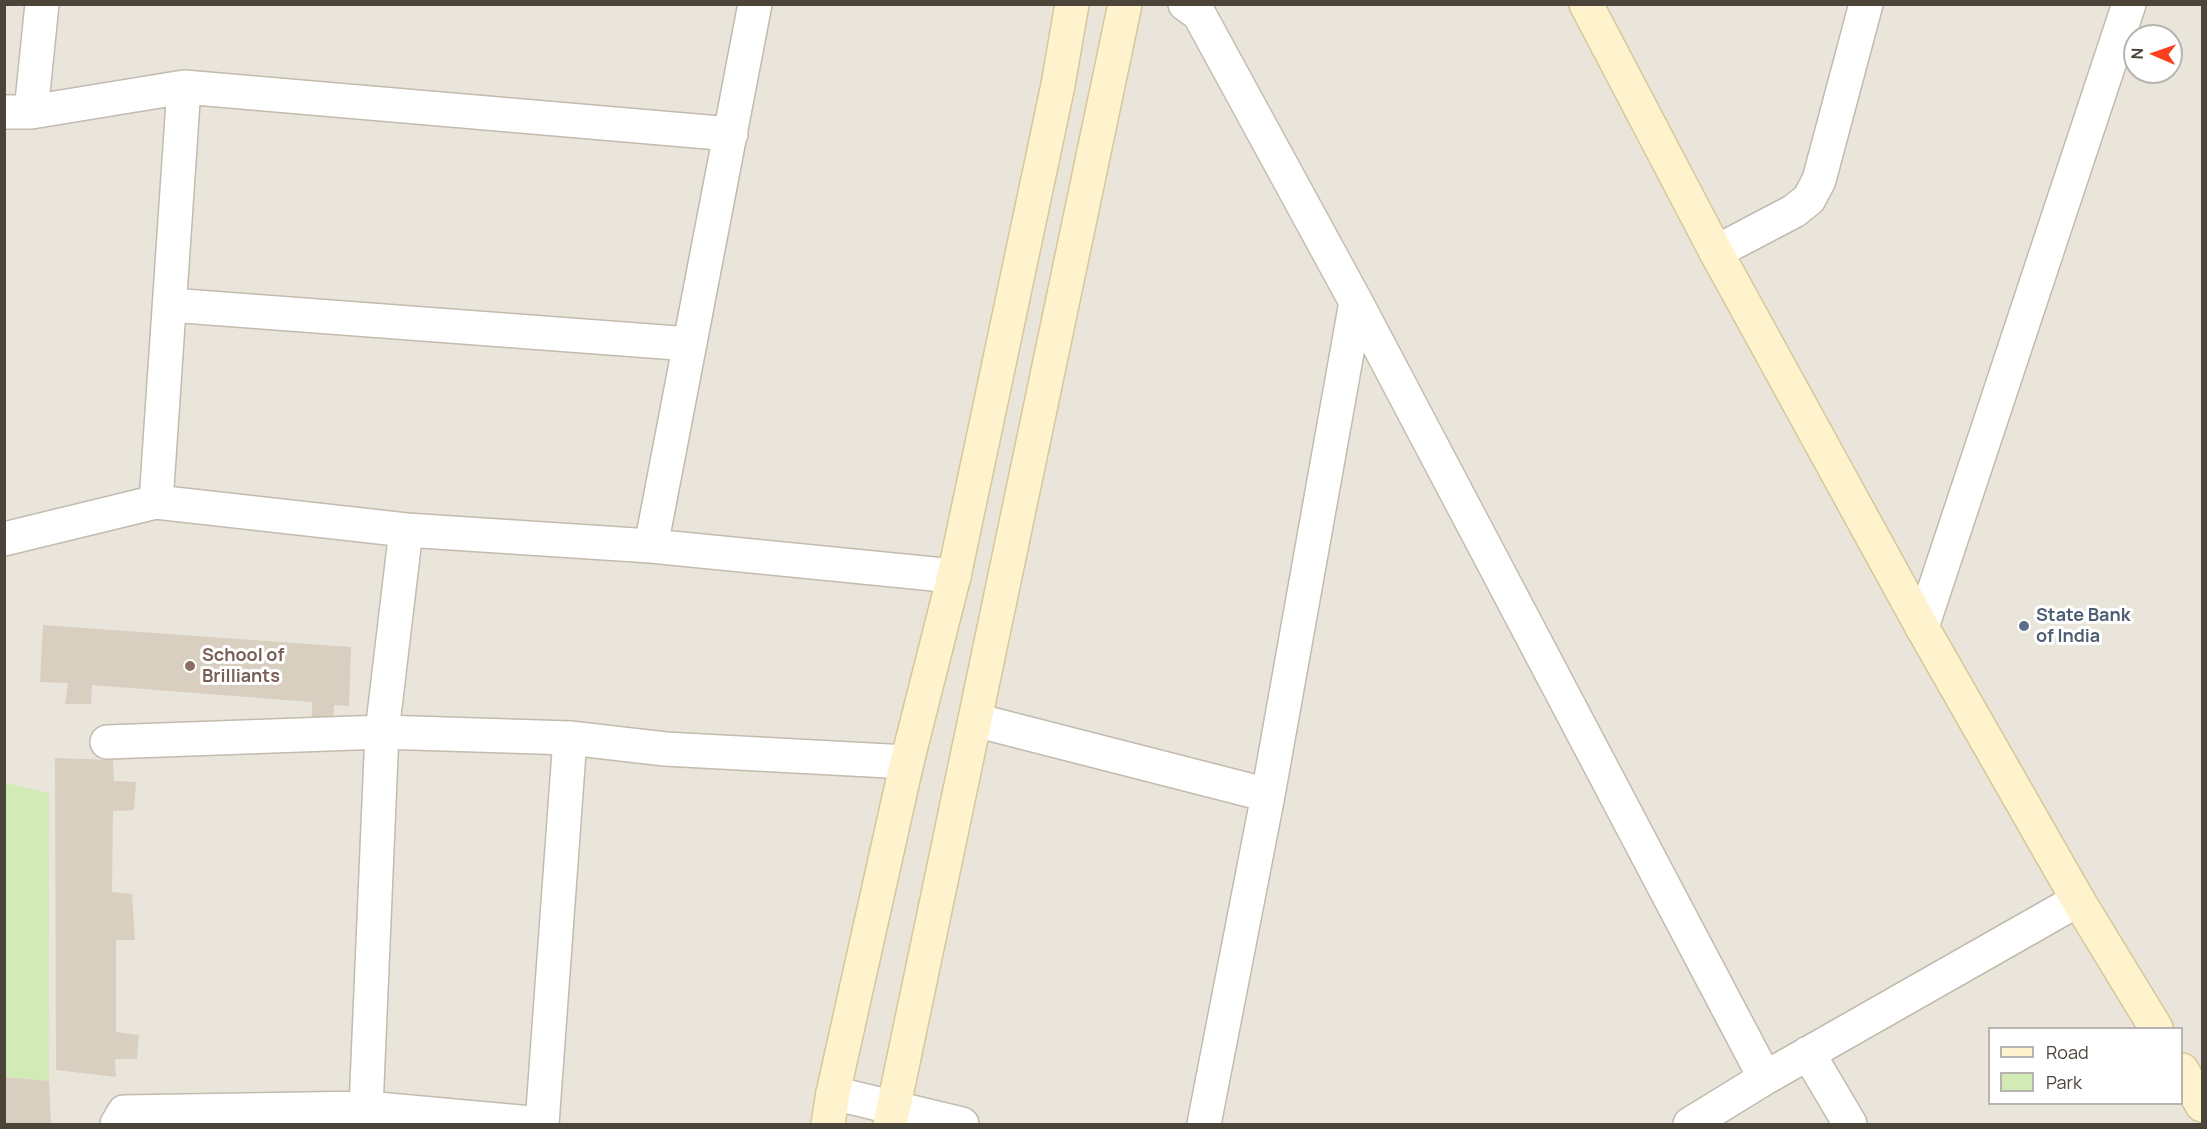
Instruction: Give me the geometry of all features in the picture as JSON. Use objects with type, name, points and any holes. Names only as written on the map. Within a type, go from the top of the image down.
[{"type":"street","points":[[42,4],[18,112],[184,87],[731,134]]},
{"type":"street","points":[[651,546],[755,4]]},
{"type":"street","points":[[962,1125],[830,1109],[907,762],[954,576],[1056,96],[1072,4]]},
{"type":"street","points":[[892,1116],[1125,4]]},
{"type":"street","points":[[1185,4],[1200,14],[1356,302],[1765,1078]]},
{"type":"street","points":[[1586,4],[1716,252],[1922,627],[2078,900],[2155,1027]]},
{"type":"street","points":[[1716,252],[1794,212],[1809,199],[1819,180],[1866,4]]},
{"type":"street","points":[[1922,627],[2129,4]]},
{"type":"street","points":[[156,502],[184,87]]},
{"type":"street","points":[[1204,1125],[1268,795],[1356,302]]},
{"type":"street","points":[[170,306],[690,344]]},
{"type":"street","points":[[4,539],[156,502],[406,530],[651,546],[954,576]]},
{"type":"street","points":[[366,1108],[382,732],[406,530]]},
{"type":"street","points":[[975,720],[1268,795]]},
{"type":"street","points":[[107,742],[382,732],[570,738],[665,749],[907,762]]},
{"type":"street","points":[[117,1125],[124,1112],[366,1108],[542,1125],[570,738]]},
{"type":"street","points":[[1690,1125],[1808,1053],[2078,900]]},
{"type":"street","points":[[1808,1053],[1850,1125]]},
{"type":"street","points":[[2183,1073],[2202,1105]]},
{"type":"shaded area","points":[[5,5],[2202,5],[2202,1124],[5,1124]]},
{"type":"green space","points":[[5,783],[49,793],[49,1081],[5,1077]]},
{"type":"building","name":"School of Brilliants","points":[[43,625],[351,647],[349,706],[334,705],[333,722],[312,722],[312,702],[92,685],[91,704],[65,704],[68,683],[40,682]]},
{"type":"building","points":[[55,758],[113,760],[114,781],[136,782],[134,810],[113,811],[112,892],[132,894],[135,940],[116,940],[116,1032],[139,1035],[137,1059],[115,1059],[116,1077],[56,1070]]},
{"type":"building","points":[[4,1077],[49,1081],[51,1124],[4,1124]]},
{"type":"place","name":"State Bank of India","points":[[2024,626]]},
{"type":"place","name":"School of Brilliants","points":[[190,666]]}]
